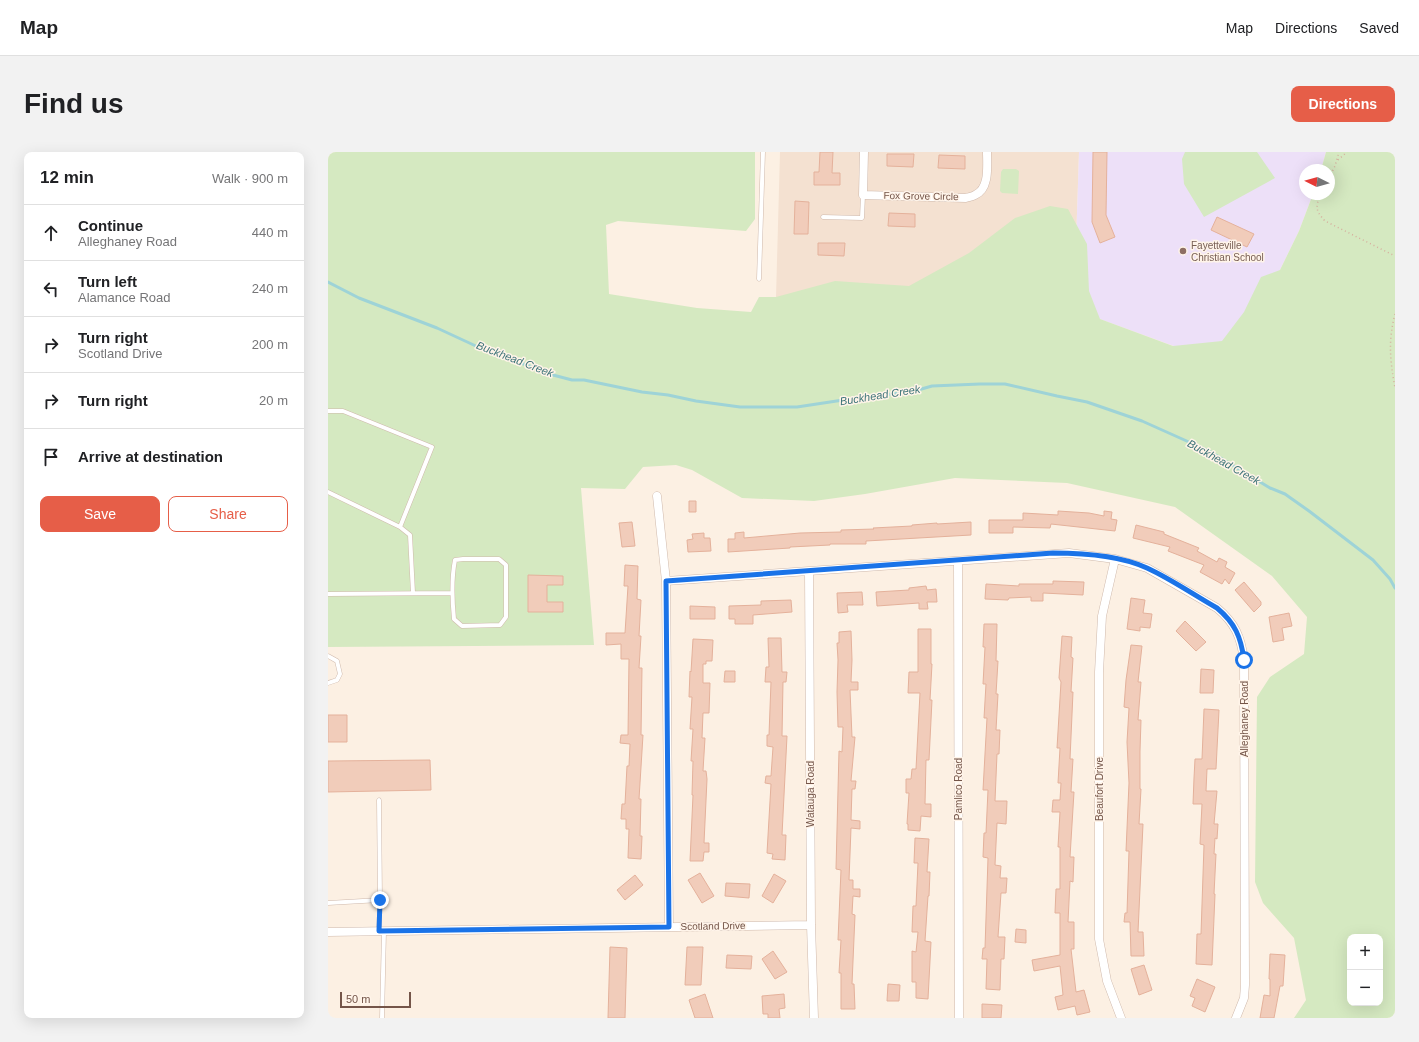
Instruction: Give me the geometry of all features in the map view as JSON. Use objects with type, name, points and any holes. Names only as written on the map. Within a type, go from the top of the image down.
[{"type":"street","points":[[863,195],[864,152]]},
{"type":"street","name":"Fox Grove Circle","points":[[863,195],[966,198],[976,195],[982,189],[986,178],[987,152]]},
{"type":"street","points":[[657,496],[666,581],[669,927]]},
{"type":"street","name":"Alleghaney Road","points":[[666,581],[1053,553],[1088,555],[1115,559],[1147,568],[1217,608],[1232,623],[1242,647],[1244,660],[1245,985],[1244,998],[1236,1018]]},
{"type":"street","name":"Beaufort Drive","points":[[1115,559],[1102,616],[1099,672],[1099,939],[1107,981],[1121,1018]]},
{"type":"street","name":"Pamlico Road","points":[[958,560],[959,1018]]},
{"type":"street","name":"Watauga Road","points":[[809,571],[810,925],[814,1018]]},
{"type":"street","name":"Scotland Drive","points":[[328,932],[810,925]]},
{"type":"lane","points":[[759,279],[763,152]]},
{"type":"lane","points":[[824,217],[862,218],[863,195]]},
{"type":"lane","points":[[328,411],[343,412],[432,447],[400,527]]},
{"type":"lane","points":[[328,492],[400,527],[410,535],[413,594]]},
{"type":"lane","points":[[499,559],[506,565],[506,617],[500,625],[462,626],[454,619],[451,593],[456,560],[499,559]]},
{"type":"lane","points":[[328,594],[451,593]]},
{"type":"lane","points":[[328,656],[337,662],[340,674],[337,680],[328,683]]},
{"type":"lane","points":[[379,800],[382,1018]]},
{"type":"lane","points":[[328,903],[380,900]]},
{"type":"path","points":[[1335,164],[1339,152]]},
{"type":"path","points":[[1337,160],[1347,152]]},
{"type":"path","points":[[1318,200],[1316,206],[1318,213],[1325,221],[1395,256]]},
{"type":"path","points":[[1395,314],[1390,336],[1390,361],[1395,388]]},
{"type":"shaded area","points":[[780,152],[1079,152],[1074,305],[776,297]]},
{"type":"shaded area","name":"Fayetteville Christian School","points":[[1079,152],[1326,152],[1323,164],[1299,164],[1299,200],[1311,200],[1299,231],[1276,278],[1223,364],[1067,307],[1074,305]]},
{"type":"green space","points":[[328,152],[755,152],[755,219],[746,231],[618,221],[606,225],[609,294],[697,308],[751,312],[759,297],[776,297],[835,281],[909,286],[969,253],[1015,218],[1050,206],[1068,209],[1087,244],[1089,291],[1100,319],[1173,346],[1222,341],[1244,312],[1261,277],[1280,270],[1299,231],[1311,200],[1335,200],[1335,164],[1323,164],[1326,152],[1395,152],[1395,1016],[1393,1018],[1294,1018],[1306,1000],[1294,938],[1263,903],[1255,882],[1257,697],[1270,677],[1304,654],[1307,617],[1272,576],[1175,507],[1067,483],[955,478],[865,494],[814,501],[742,498],[692,470],[676,465],[643,467],[625,489],[581,488],[594,645],[328,647]]},
{"type":"green space","points":[[1185,152],[1257,152],[1275,178],[1204,217],[1184,184],[1182,159]]},
{"type":"green space","points":[[1003,169],[1016,169],[1019,171],[1018,194],[1002,193],[1000,191],[1001,172]]},
{"type":"building","points":[[820,152],[833,152],[832,173],[840,173],[840,185],[814,185],[814,172],[819,172]]},
{"type":"building","points":[[1093,152],[1107,152],[1106,215],[1115,237],[1100,243],[1092,222]]},
{"type":"building","points":[[887,154],[914,154],[913,167],[887,166]]},
{"type":"building","points":[[939,155],[965,156],[965,169],[938,168]]},
{"type":"building","points":[[795,201],[809,202],[808,234],[794,234]]},
{"type":"building","points":[[889,213],[915,214],[915,227],[888,226]]},
{"type":"building","points":[[1217,217],[1254,234],[1247,247],[1211,230]]},
{"type":"building","points":[[818,243],[845,243],[844,256],[818,255]]},
{"type":"building","points":[[689,501],[696,501],[696,512],[689,512]]},
{"type":"building","points":[[1058,511],[1089,513],[1104,516],[1104,511],[1112,512],[1111,519],[1117,520],[1115,531],[1051,524],[1050,528],[1013,527],[1013,533],[989,533],[989,520],[1023,520],[1023,513],[1058,515]]},
{"type":"building","points":[[632,522],[635,546],[622,547],[619,523]]},
{"type":"building","points":[[971,522],[971,535],[866,541],[866,544],[830,544],[728,552],[728,539],[735,539],[735,533],[744,532],[744,538],[800,533],[841,532],[841,530],[874,529],[873,528],[937,523]]},
{"type":"building","points":[[1136,525],[1164,532],[1164,534],[1199,548],[1197,551],[1217,562],[1219,558],[1227,562],[1225,567],[1235,573],[1229,584],[1225,579],[1222,584],[1200,572],[1204,565],[1168,551],[1170,547],[1133,538]]},
{"type":"building","points":[[704,533],[704,538],[710,538],[711,551],[688,552],[687,540],[693,539],[692,534]]},
{"type":"building","points":[[625,565],[638,566],[637,599],[641,600],[639,668],[642,668],[641,735],[643,735],[639,799],[641,799],[641,859],[628,858],[629,829],[626,829],[626,819],[621,819],[622,804],[625,804],[627,766],[629,766],[630,744],[620,743],[621,735],[628,735],[629,659],[621,659],[621,644],[606,645],[606,633],[625,633],[628,586],[624,586]]},
{"type":"building","points":[[528,575],[563,576],[563,585],[547,585],[547,602],[563,602],[563,612],[528,612]]},
{"type":"building","points":[[1053,581],[1084,582],[1083,595],[1043,593],[1043,601],[1031,601],[1031,597],[1009,598],[1008,600],[985,599],[986,584],[1019,586],[1019,584],[1053,584]]},
{"type":"building","points":[[1244,582],[1261,602],[1261,605],[1254,612],[1235,590]]},
{"type":"building","points":[[926,586],[927,590],[936,589],[937,602],[927,602],[928,609],[919,609],[919,603],[877,606],[876,592],[909,590],[909,588]]},
{"type":"building","points":[[862,592],[863,605],[847,605],[848,612],[838,613],[837,593]]},
{"type":"building","points":[[1131,598],[1145,600],[1143,613],[1152,614],[1150,628],[1140,627],[1140,631],[1127,629]]},
{"type":"building","points":[[791,600],[792,612],[753,615],[753,624],[735,624],[735,619],[729,619],[729,606],[761,605],[761,601]]},
{"type":"building","points":[[690,606],[715,607],[715,619],[690,619]]},
{"type":"building","points":[[1289,613],[1292,626],[1282,628],[1284,640],[1273,642],[1269,617]]},
{"type":"building","points":[[1185,621],[1206,642],[1196,651],[1176,631]]},
{"type":"building","points":[[984,624],[997,624],[996,661],[998,661],[996,694],[998,694],[996,730],[1000,730],[999,754],[997,754],[995,801],[1007,801],[1006,824],[997,823],[995,865],[1001,866],[1000,878],[1007,878],[1006,893],[1001,893],[998,937],[1005,937],[1004,959],[1001,959],[1000,990],[986,989],[987,959],[982,959],[983,948],[985,948],[988,858],[983,857],[984,833],[986,833],[988,790],[983,790],[987,718],[984,718],[986,684],[983,684],[985,647],[983,647]]},
{"type":"building","points":[[918,629],[931,629],[932,664],[929,760],[926,760],[925,804],[931,804],[931,817],[921,816],[920,831],[908,830],[909,793],[906,793],[906,779],[911,779],[912,769],[916,769],[920,693],[908,693],[909,672],[918,672]]},
{"type":"building","points":[[851,631],[851,682],[858,682],[858,690],[850,690],[852,737],[855,737],[851,781],[856,781],[855,789],[852,789],[851,820],[860,821],[860,829],[851,828],[849,880],[853,880],[853,889],[860,889],[860,897],[853,896],[852,914],[855,915],[852,984],[854,984],[855,1009],[841,1009],[841,973],[839,973],[841,940],[838,940],[841,870],[836,869],[839,751],[842,752],[843,727],[838,727],[837,643],[839,643],[839,632]]},
{"type":"building","points":[[1062,636],[1072,637],[1071,657],[1073,658],[1070,759],[1073,759],[1071,792],[1074,792],[1070,857],[1074,857],[1073,882],[1070,881],[1068,922],[1074,922],[1074,949],[1071,949],[1076,992],[1084,990],[1090,1012],[1077,1015],[1075,1006],[1058,1010],[1055,997],[1063,995],[1060,966],[1034,971],[1032,960],[1060,955],[1060,913],[1055,913],[1056,889],[1060,889],[1060,847],[1058,847],[1060,812],[1052,812],[1053,800],[1060,800],[1061,783],[1058,783],[1060,748],[1057,748]]},
{"type":"building","points":[[768,638],[781,638],[782,672],[787,672],[786,682],[783,682],[782,736],[787,736],[782,835],[786,835],[785,860],[772,859],[773,854],[767,853],[771,784],[765,783],[766,776],[771,776],[773,747],[767,746],[767,735],[769,735],[771,682],[765,682],[766,667],[769,667]]},
{"type":"building","points":[[693,639],[713,640],[712,661],[706,661],[706,664],[703,664],[703,683],[710,683],[709,713],[703,713],[702,738],[705,738],[703,771],[706,771],[707,779],[704,843],[709,843],[709,852],[704,852],[703,861],[690,861],[693,795],[693,761],[691,761],[693,729],[690,729],[692,697],[689,697]]},
{"type":"building","points":[[1131,645],[1142,646],[1138,682],[1141,682],[1138,720],[1141,720],[1141,789],[1139,824],[1143,824],[1138,932],[1143,932],[1144,956],[1131,956],[1130,922],[1124,922],[1125,913],[1127,913],[1129,851],[1126,851],[1129,783],[1127,742],[1129,708],[1124,707]]},
{"type":"building","points":[[1201,669],[1214,670],[1213,693],[1200,693]]},
{"type":"building","points":[[725,671],[735,671],[735,682],[724,682]]},
{"type":"building","points":[[1204,709],[1219,710],[1216,769],[1207,769],[1206,791],[1217,791],[1214,824],[1218,824],[1214,854],[1216,854],[1212,965],[1196,964],[1197,934],[1201,934],[1204,845],[1200,844],[1202,804],[1193,804],[1195,759],[1202,759]]},
{"type":"building","points":[[328,715],[347,715],[347,742],[328,742]]},
{"type":"building","points":[[430,760],[431,790],[328,792],[328,761]]},
{"type":"building","points":[[915,838],[929,839],[927,872],[930,872],[925,941],[931,942],[928,999],[916,998],[916,982],[912,982],[912,951],[916,952],[918,932],[912,932],[913,906],[916,906],[918,863],[914,863]]},
{"type":"building","points":[[700,873],[714,896],[702,903],[688,880]]},
{"type":"building","points":[[774,874],[786,881],[773,903],[762,896]]},
{"type":"building","points":[[635,875],[643,885],[625,900],[617,890]]},
{"type":"building","points":[[726,883],[750,884],[749,898],[725,896]]},
{"type":"building","points":[[1016,929],[1026,930],[1026,943],[1015,942]]},
{"type":"building","points":[[610,947],[627,948],[625,1018],[608,1018]]},
{"type":"building","points":[[687,947],[703,947],[701,985],[685,985]]},
{"type":"building","points":[[773,951],[787,972],[775,979],[762,959]]},
{"type":"building","points":[[1270,954],[1285,955],[1283,986],[1280,986],[1274,1018],[1260,1018],[1264,995],[1270,996]]},
{"type":"building","points":[[727,955],[752,956],[751,969],[726,968]]},
{"type":"building","points":[[1144,965],[1152,990],[1139,995],[1131,969]]},
{"type":"building","points":[[1197,979],[1215,987],[1205,1012],[1192,1006],[1195,998],[1190,996]]},
{"type":"building","points":[[888,984],[900,985],[899,1001],[887,1001]]},
{"type":"building","points":[[705,994],[713,1018],[695,1018],[689,1000]]},
{"type":"building","points":[[784,994],[785,1008],[779,1009],[780,1018],[768,1018],[768,1014],[763,1014],[762,996]]},
{"type":"building","points":[[982,1004],[1002,1005],[1001,1018],[982,1018]]},
{"type":"waterway","name":"Buckhead Creek","points":[[328,282],[359,298],[437,328],[478,347],[553,375],[572,380],[584,380],[696,401],[740,407],[797,407],[863,397],[911,392],[932,386],[1005,384],[1087,402],[1142,421],[1209,451],[1270,488],[1285,494],[1373,560],[1390,579],[1395,588]]},
{"type":"place","name":"Fayetteville Christian School","points":[[1183,251]]},
{"type":"route","points":[[380,900],[379,931],[669,927],[666,581],[1053,553],[1094,555],[1130,562],[1147,568],[1217,608],[1232,623],[1242,647],[1244,660]]}]
